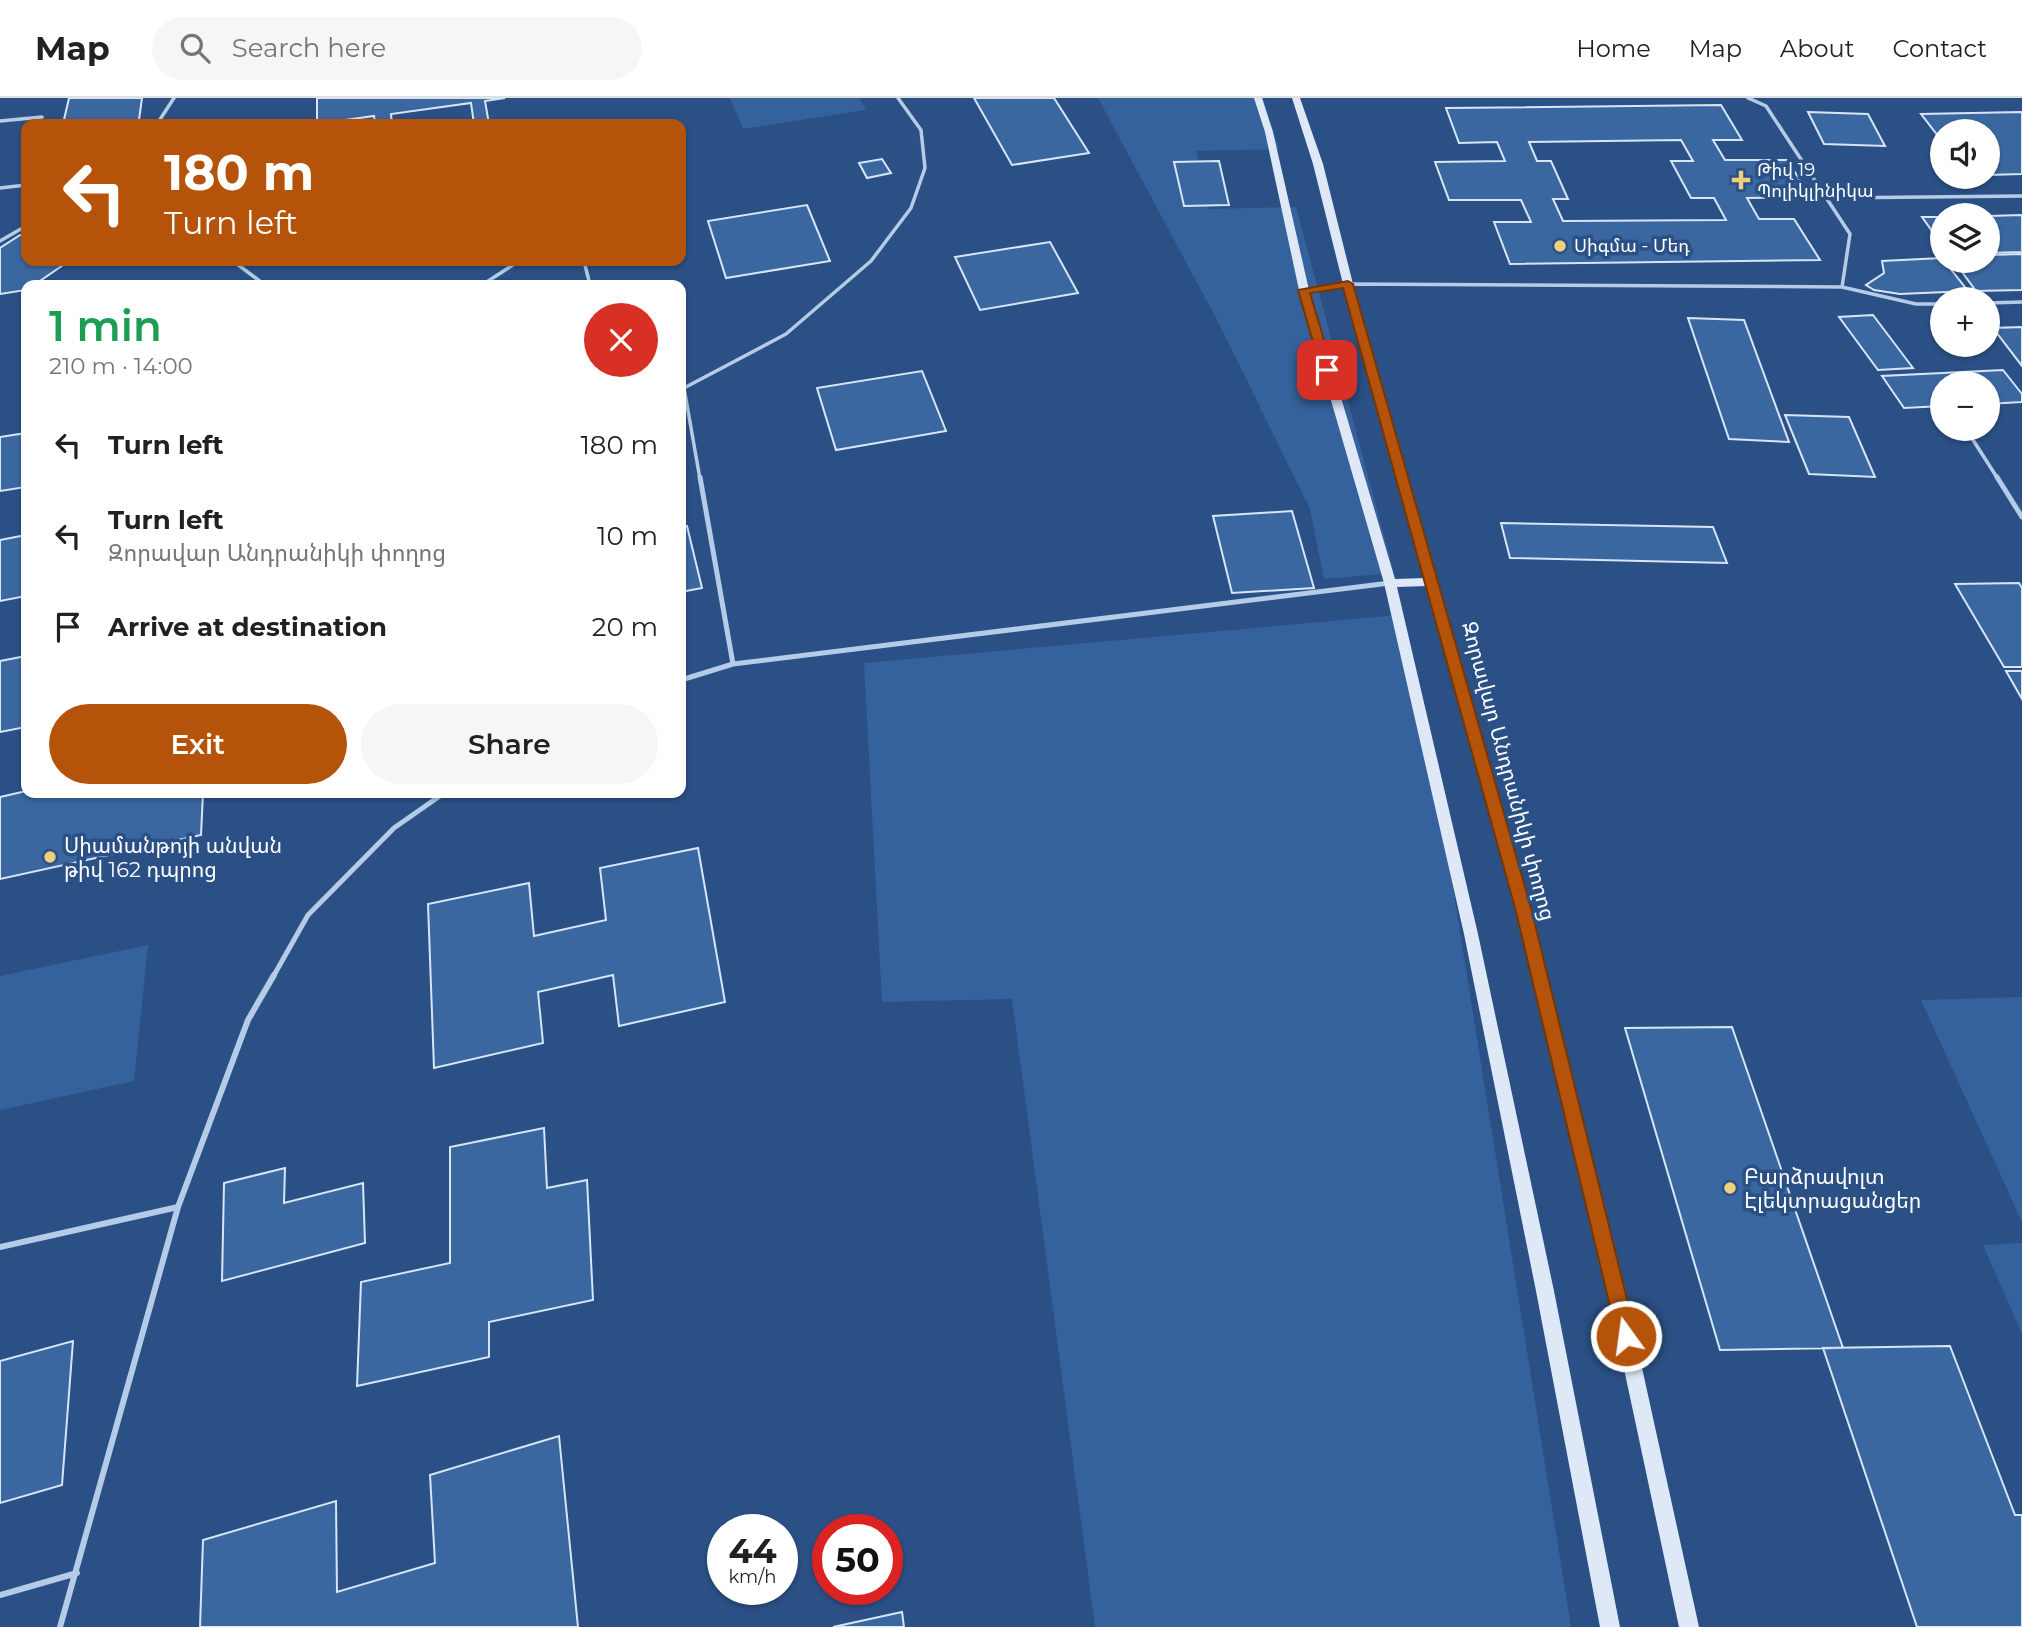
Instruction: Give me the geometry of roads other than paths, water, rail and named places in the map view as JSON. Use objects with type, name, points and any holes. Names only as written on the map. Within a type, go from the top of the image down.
[{"type":"main road","points":[[1258,98],[1269,132],[1304,290],[1390,583],[1471,934],[1610,1627]]},
{"type":"main road","name":"Զորավար Անդրանիկի փողոց","points":[[1296,98],[1318,164],[1348,284],[1526,921],[1626,1336],[1689,1627]]},
{"type":"main road","points":[[1390,583],[1433,582]]},
{"type":"lane","points":[[160,119],[174,98]]},
{"type":"lane","points":[[686,386],[786,334],[871,261],[911,208],[925,168],[920,130],[898,98]]},
{"type":"lane","points":[[1748,98],[1766,106],[1850,234],[1842,287]]},
{"type":"lane","points":[[0,121],[42,117]]},
{"type":"lane","points":[[0,188],[21,186]]},
{"type":"lane","points":[[1828,198],[2022,196]]},
{"type":"lane","points":[[0,241],[21,229]]},
{"type":"lane","points":[[240,266],[258,280]]},
{"type":"lane","points":[[490,280],[511,266]]},
{"type":"lane","points":[[1304,290],[1348,284],[1842,287],[1916,304],[1930,304]]},
{"type":"lane","points":[[2000,303],[2022,302]]},
{"type":"lane","points":[[686,410],[733,664]]},
{"type":"lane","points":[[1974,441],[2022,517]]},
{"type":"lane","points":[[686,678],[733,664],[1390,583]]},
{"type":"lane","points":[[61,1627],[178,1207],[248,1020],[309,915],[394,828],[437,798]]},
{"type":"lane","points":[[0,1247],[178,1207]]},
{"type":"lane","points":[[0,1595],[77,1573]]},
{"type":"place","name":"Թիվ 19 Պոլիկլինիկա","points":[[1741,180]]},
{"type":"place","name":"Սիգմա - Մեդ","points":[[1560,246]]},
{"type":"place","name":"Սիամանթոյի անվան թիվ 162 դպրոց","points":[[50,857]]},
{"type":"place","name":"Բարձրավոլտ Էլեկտրացանցեր","points":[[1730,1188]]}]
